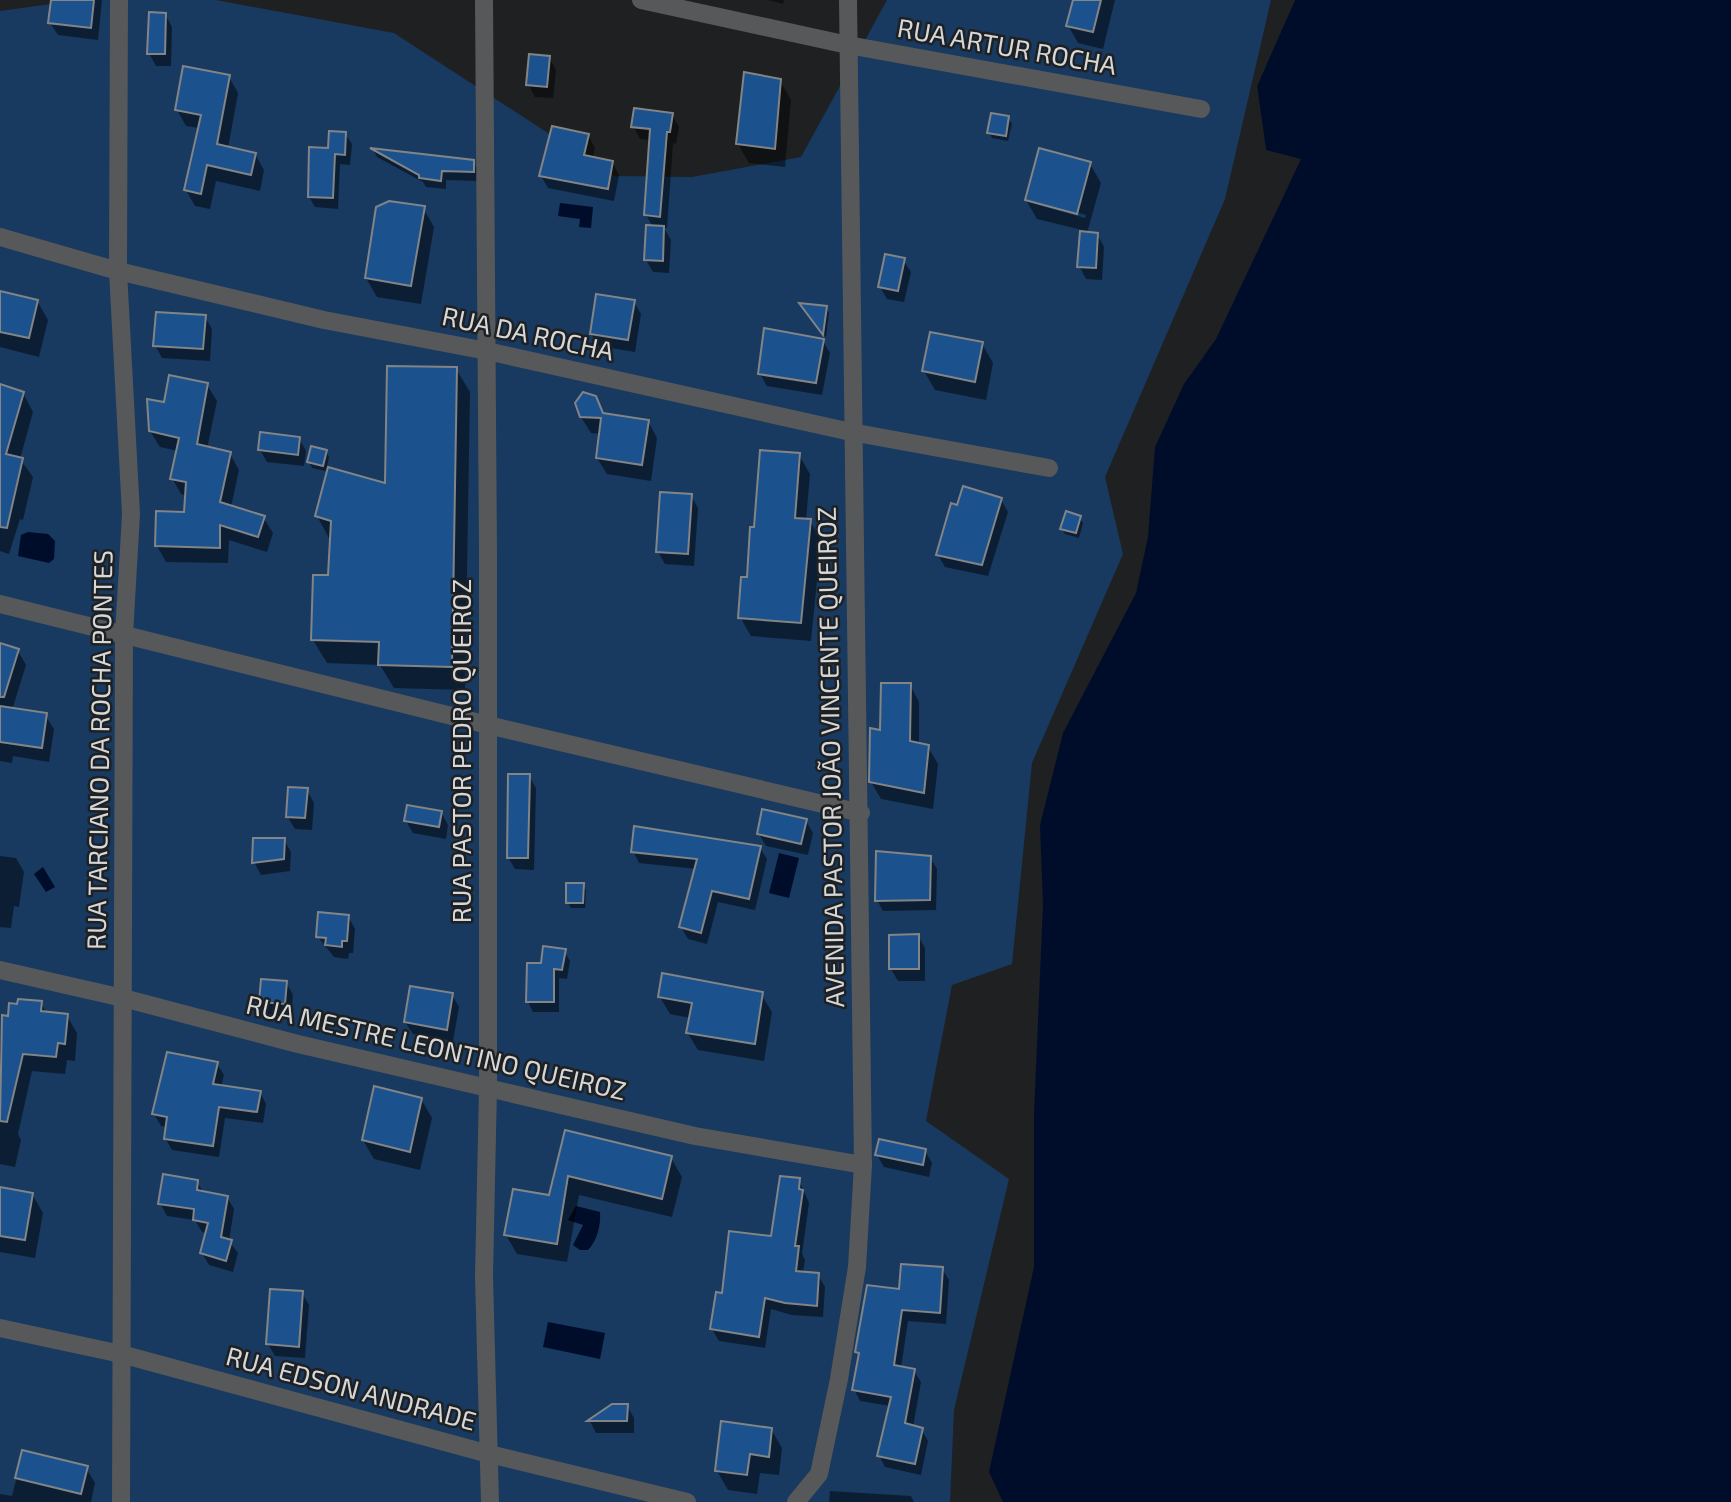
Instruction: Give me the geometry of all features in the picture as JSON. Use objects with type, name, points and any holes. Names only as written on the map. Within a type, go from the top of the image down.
[{"type":"street","name":"RUA TARCIANO DA ROCHA PONTES","points":[[119,0],[118,271],[131,514],[124,635],[121,1502]]},
{"type":"street","name":"RUA PASTOR PEDRO QUEIROZ","points":[[484,0],[488,726],[488,1088],[484,1276],[490,1502]]},
{"type":"street","name":"RUA ARTUR ROCHA","points":[[641,0],[848,44],[1200,108]]},
{"type":"street","name":"AVENIDA PASTOR JOÃO VINCENTE QUEIROZ","points":[[796,1502],[819,1474],[839,1378],[857,1267],[863,1165],[848,0]]},
{"type":"street","name":"RUA DA ROCHA","points":[[0,237],[118,271],[324,320],[487,351],[852,432],[1049,468]]},
{"type":"street","points":[[0,604],[488,726],[860,813]]},
{"type":"street","name":"RUA MESTRE LEONTINO QUEIROZ","points":[[0,970],[123,998],[298,1044],[695,1136],[863,1165]]},
{"type":"street","name":"RUA EDSON ANDRADE","points":[[0,1328],[121,1354],[489,1454],[687,1502]]},
{"type":"shaded area","points":[[80,0],[216,0],[394,33],[614,176],[692,177],[801,157],[887,0],[1271,0],[1225,199],[1105,477],[1123,554],[1032,763],[1012,964],[952,985],[926,1121],[1009,1179],[954,1410],[950,1502],[0,1502],[0,11]]},
{"type":"shaded area","points":[[1295,0],[1731,0],[1731,1502],[1003,1502],[989,1472],[1034,1267],[1034,1113],[1043,905],[1040,825],[1063,733],[1136,593],[1148,537],[1155,447],[1184,384],[1216,339],[1301,159],[1266,150],[1257,86]]},
{"type":"shaded area","points":[[560,203],[593,207],[591,228],[579,227],[580,219],[558,216]]},
{"type":"shaded area","points":[[28,532],[48,534],[55,541],[54,559],[49,563],[18,556],[21,535]]},
{"type":"shaded area","points":[[779,853],[799,858],[789,898],[769,893]]},
{"type":"shaded area","points":[[43,867],[55,887],[46,892],[34,874]]},
{"type":"shaded area","points":[[576,1206],[600,1212],[598,1232],[588,1250],[580,1250],[573,1245],[583,1225],[568,1220]]},
{"type":"shaded area","points":[[548,1322],[605,1333],[600,1359],[543,1347]]},
{"type":"pier","points":[[1291,0],[1295,0],[1257,86],[1266,150],[1262,144],[1254,85]]},
{"type":"building","points":[[51,0],[94,0],[91,28],[48,23]]},
{"type":"building","points":[[1073,0],[1101,0],[1093,32],[1066,26]]},
{"type":"building","points":[[149,12],[166,13],[165,54],[147,54]]},
{"type":"building","points":[[529,54],[550,56],[547,87],[526,85]]},
{"type":"building","points":[[183,66],[230,75],[217,144],[256,153],[251,175],[207,165],[201,194],[184,190],[201,115],[175,110]]},
{"type":"building","points":[[744,72],[781,79],[775,149],[736,144]]},
{"type":"building","points":[[634,108],[673,113],[670,132],[667,132],[660,217],[644,215],[650,129],[631,127]]},
{"type":"building","points":[[991,113],[1009,116],[1006,136],[987,133]]},
{"type":"building","points":[[552,126],[589,134],[584,155],[613,161],[608,189],[539,176]]},
{"type":"building","points":[[329,131],[346,132],[345,155],[335,154],[333,198],[308,197],[309,147],[328,148]]},
{"type":"building","points":[[370,148],[474,160],[474,172],[442,171],[441,181],[419,178],[419,175]]},
{"type":"building","points":[[1039,148],[1091,162],[1077,214],[1025,200]]},
{"type":"building","points":[[389,201],[425,206],[411,286],[365,278],[376,207]]},
{"type":"building","points":[[646,225],[664,226],[663,261],[644,260]]},
{"type":"building","points":[[1080,231],[1098,233],[1096,268],[1077,267]]},
{"type":"building","points":[[885,254],[905,258],[898,291],[878,287]]},
{"type":"building","points":[[0,291],[38,300],[29,338],[0,332]]},
{"type":"building","points":[[596,294],[635,300],[628,340],[590,334]]},
{"type":"building","points":[[799,303],[827,306],[823,335]]},
{"type":"building","points":[[156,312],[206,315],[203,349],[153,346]]},
{"type":"building","points":[[764,328],[824,339],[816,383],[758,374]]},
{"type":"building","points":[[930,332],[983,342],[975,382],[922,371]]},
{"type":"building","points":[[387,366],[457,367],[452,667],[378,665],[379,642],[311,640],[313,575],[328,575],[331,521],[315,516],[328,467],[385,483]]},
{"type":"building","points":[[169,375],[208,383],[197,444],[231,452],[220,502],[265,516],[258,537],[220,525],[220,548],[155,546],[156,511],[184,512],[186,482],[170,479],[179,438],[149,431],[147,399],[164,402]]},
{"type":"building","points":[[0,384],[24,392],[6,454],[23,458],[7,528],[0,527]]},
{"type":"building","points":[[583,392],[596,396],[603,413],[649,420],[642,465],[596,458],[601,418],[580,417],[575,403]]},
{"type":"building","points":[[260,432],[300,437],[298,455],[258,450]]},
{"type":"building","points":[[311,446],[327,450],[323,466],[307,462]]},
{"type":"building","points":[[760,450],[800,453],[795,518],[811,519],[801,623],[738,618],[741,577],[747,577],[750,527],[754,527]]},
{"type":"building","points":[[963,486],[1002,498],[982,565],[936,555],[951,503],[957,505]]},
{"type":"building","points":[[660,492],[692,494],[688,554],[656,552]]},
{"type":"building","points":[[1066,511],[1081,516],[1076,533],[1060,529]]},
{"type":"building","points":[[0,643],[19,649],[4,697],[0,697]]},
{"type":"building","points":[[881,683],[911,683],[910,741],[929,745],[924,793],[869,782],[870,728],[880,730]]},
{"type":"building","points":[[0,706],[47,713],[42,748],[0,742]]},
{"type":"building","points":[[508,774],[530,774],[528,858],[507,858]]},
{"type":"building","points":[[288,787],[308,788],[305,818],[286,817]]},
{"type":"building","points":[[407,805],[442,811],[439,827],[404,821]]},
{"type":"building","points":[[762,809],[807,819],[801,844],[757,834]]},
{"type":"building","points":[[634,826],[761,846],[749,899],[712,891],[701,933],[679,927],[697,859],[631,852]]},
{"type":"building","points":[[253,838],[285,838],[284,859],[252,863]]},
{"type":"building","points":[[876,851],[931,856],[930,900],[875,901]]},
{"type":"building","points":[[566,883],[584,883],[583,903],[566,903]]},
{"type":"building","points":[[318,912],[349,915],[347,941],[342,941],[342,947],[325,945],[326,938],[316,937]]},
{"type":"building","points":[[919,934],[919,969],[889,969],[889,935]]},
{"type":"building","points":[[543,946],[566,949],[562,970],[554,969],[554,1002],[526,1002],[527,963],[541,963]]},
{"type":"building","points":[[662,973],[763,992],[755,1044],[686,1033],[692,1003],[658,997]]},
{"type":"building","points":[[261,979],[287,981],[285,1004],[259,1002]]},
{"type":"building","points":[[410,986],[453,993],[447,1030],[404,1022]]},
{"type":"building","points":[[18,999],[42,1001],[41,1011],[68,1014],[65,1044],[58,1043],[56,1057],[23,1054],[7,1122],[0,1121],[2,1015],[8,1016],[9,1003],[17,1004]]},
{"type":"building","points":[[167,1052],[218,1062],[213,1084],[261,1091],[257,1112],[219,1107],[213,1146],[164,1139],[167,1117],[152,1114]]},
{"type":"building","points":[[374,1086],[422,1098],[410,1152],[362,1140]]},
{"type":"building","points":[[565,1130],[672,1156],[662,1199],[568,1176],[557,1244],[504,1235],[513,1189],[549,1195]]},
{"type":"building","points":[[879,1139],[926,1149],[923,1165],[875,1155]]},
{"type":"building","points":[[163,1174],[198,1180],[197,1190],[228,1196],[221,1237],[232,1240],[226,1261],[200,1253],[208,1223],[193,1220],[194,1209],[158,1204]]},
{"type":"building","points":[[780,1176],[800,1178],[799,1189],[803,1190],[795,1246],[799,1246],[796,1271],[819,1273],[817,1306],[765,1298],[759,1337],[710,1329],[716,1292],[722,1293],[729,1231],[771,1236]]},
{"type":"building","points":[[0,1187],[33,1193],[25,1240],[0,1236]]},
{"type":"building","points":[[901,1264],[943,1267],[940,1313],[902,1310],[894,1365],[915,1369],[905,1423],[923,1428],[915,1464],[877,1456],[891,1397],[852,1390],[859,1353],[855,1352],[867,1285],[899,1289]]},
{"type":"building","points":[[270,1289],[303,1291],[299,1347],[266,1344]]},
{"type":"building","points":[[612,1404],[628,1404],[627,1421],[587,1421]]},
{"type":"building","points":[[721,1421],[772,1428],[769,1457],[750,1454],[747,1475],[715,1471]]},
{"type":"building","points":[[22,1450],[88,1466],[81,1494],[15,1478]]}]
